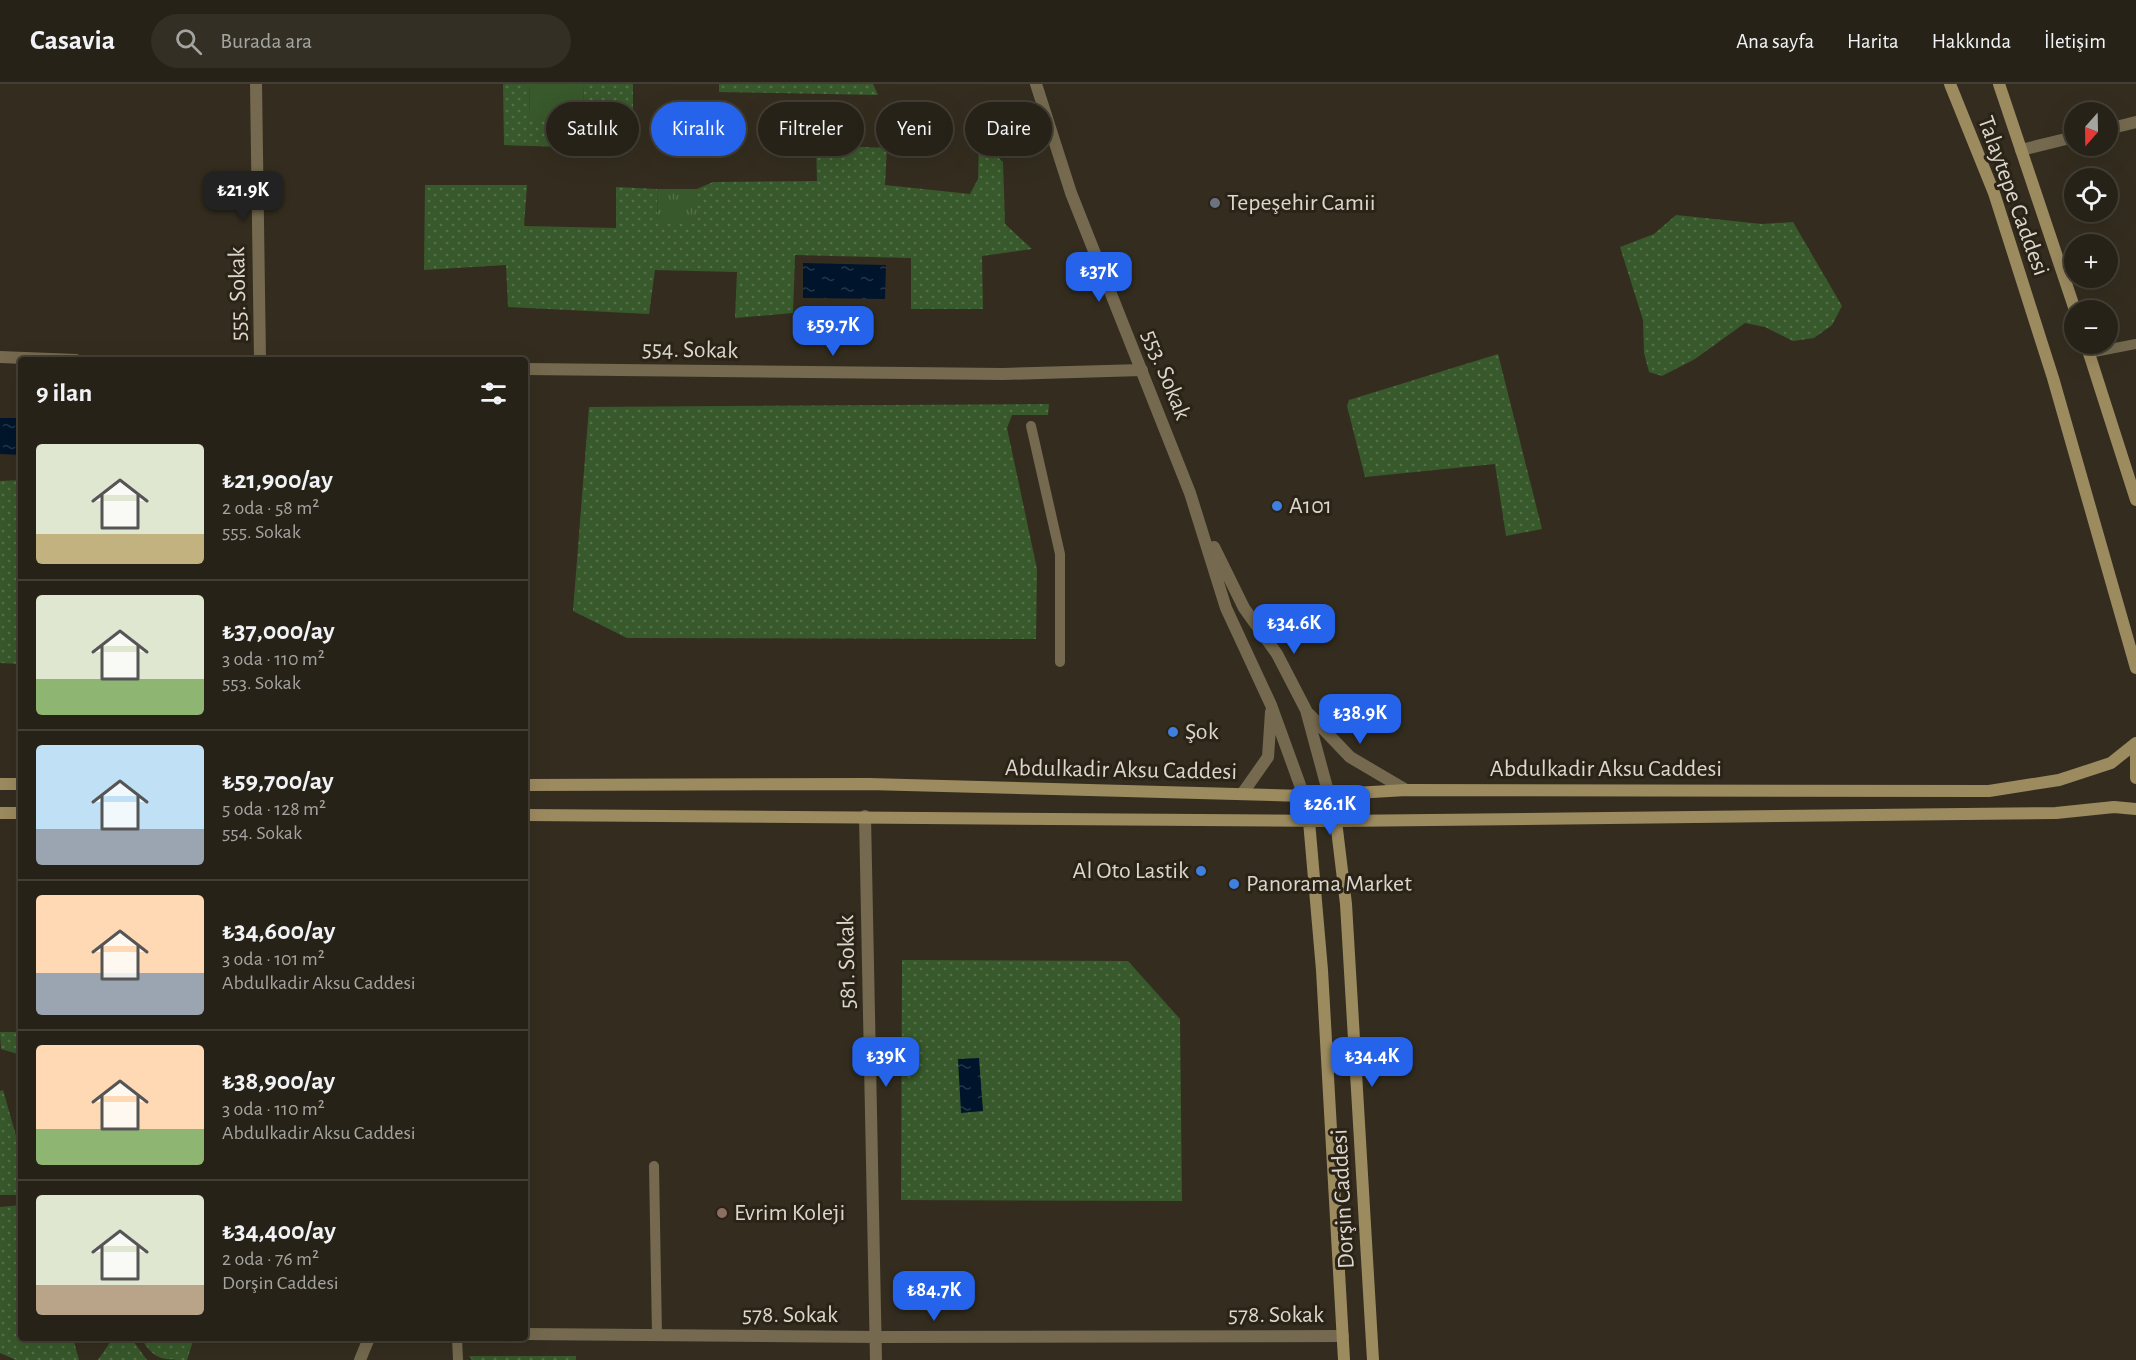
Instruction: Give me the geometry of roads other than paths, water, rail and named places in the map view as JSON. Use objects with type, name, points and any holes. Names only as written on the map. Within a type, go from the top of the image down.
[{"type":"main road","name":"Talaytepe Caddesi","points":[[1950,84],[1994,193],[2043,345],[2136,668]]},
{"type":"main road","points":[[1999,84],[2072,300]]},
{"type":"main road","points":[[2089,354],[2136,500]]},
{"type":"main road","name":"Abdulkadir Aksu Caddesi","points":[[528,785],[869,784],[1304,796],[1406,790],[1989,790],[2059,780],[2111,763],[2136,743]]},
{"type":"main road","points":[[2136,753],[2136,778]]},
{"type":"main road","points":[[0,784],[18,784]]},
{"type":"main road","name":"Abdulkadir Aksu Caddesi","points":[[528,815],[1336,821],[2055,813],[2114,807],[2136,809]]},
{"type":"main road","points":[[0,813],[18,813]]},
{"type":"main road","name":"Dorşin Caddesi","points":[[1309,821],[1322,970],[1344,1360]]},
{"type":"main road","name":"Dorşin Caddesi","points":[[1336,821],[1346,904],[1373,1360]]},
{"type":"street","name":"555. Sokak","points":[[256,84],[260,357]]},
{"type":"street","name":"553. Sokak","points":[[1036,84],[1071,193],[1196,511]]},
{"type":"street","points":[[2118,126],[2136,122]]},
{"type":"street","points":[[2021,150],[2064,139]]},
{"type":"street","points":[[0,357],[18,358]]},
{"type":"street","name":"554. Sokak","points":[[528,369],[1003,374],[1142,370]]},
{"type":"street","points":[[1196,511],[1226,608],[1271,705],[1304,796],[1309,821]]},
{"type":"street","points":[[1196,511],[1244,608],[1277,654],[1306,710],[1336,821]]},
{"type":"street","points":[[1242,794],[1268,757],[1271,705]]},
{"type":"street","points":[[1306,710],[1343,751],[1358,763],[1406,790]]},
{"type":"street","name":"581. Sokak","points":[[865,816],[876,1360]]},
{"type":"street","name":"578. Sokak","points":[[528,1334],[876,1337],[1342,1336]]},
{"type":"street","points":[[360,1360],[368,1341]]},
{"type":"lane","points":[[2118,345],[2136,344]]},
{"type":"lane","points":[[1031,426],[1060,554],[1060,662]]},
{"type":"lane","points":[[654,1166],[657,1335]]},
{"type":"lane","points":[[456,1341],[458,1360]]},
{"type":"water","points":[[803,263],[886,265],[885,299],[803,298]]},
{"type":"water","points":[[0,418],[18,418],[18,455],[0,454]]},
{"type":"water","points":[[979,1058],[983,1111],[961,1113],[958,1059]]},
{"type":"place","name":"Tepeşehir Camii","points":[[1215,203]]},
{"type":"place","name":"A101","points":[[1277,506]]},
{"type":"place","name":"Şok","points":[[1173,732]]},
{"type":"place","name":"Al Oto Lastik","points":[[1201,871]]},
{"type":"place","name":"Panorama Market","points":[[1234,884]]},
{"type":"place","name":"Evrim Koleji","points":[[722,1213]]}]
